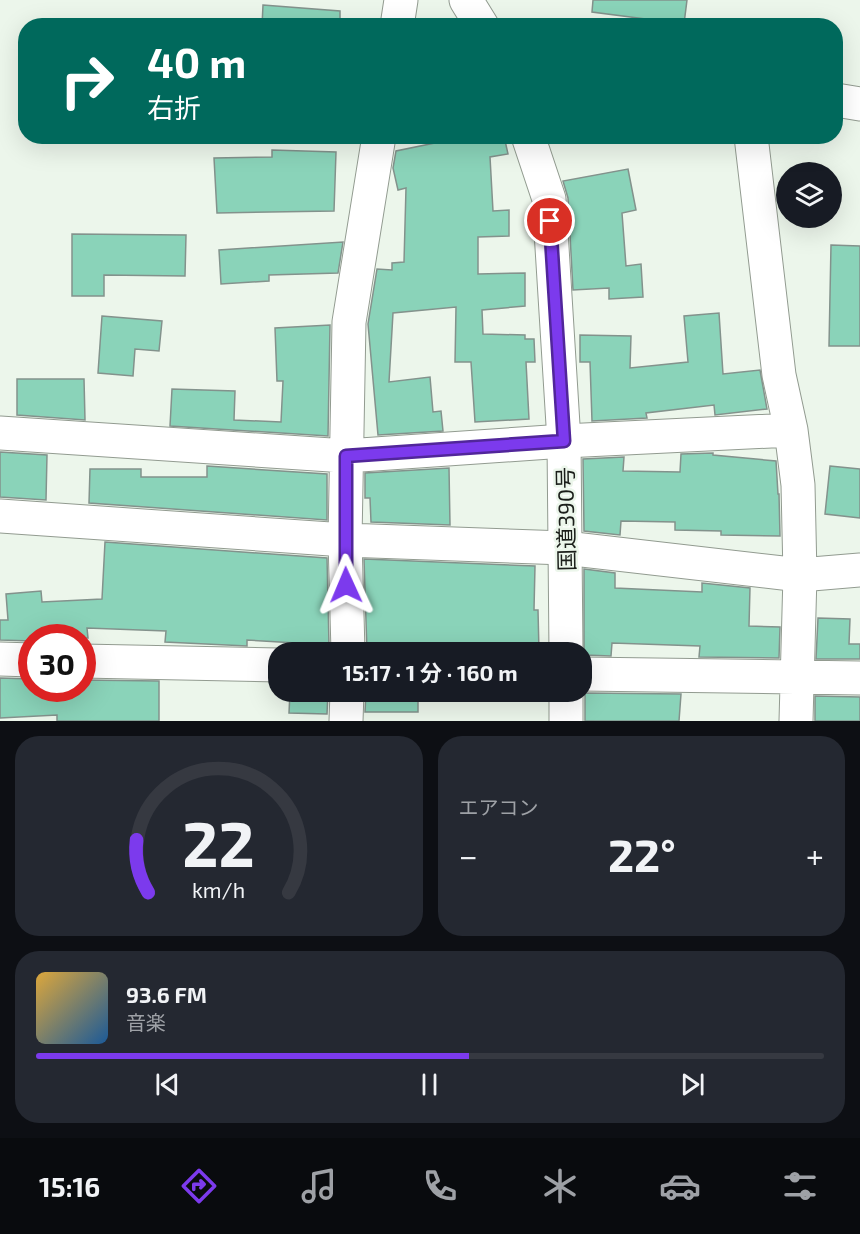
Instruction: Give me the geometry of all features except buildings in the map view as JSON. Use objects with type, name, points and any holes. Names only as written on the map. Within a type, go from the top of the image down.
[{"type":"main road","points":[[398,18],[401,0]]},
{"type":"main road","points":[[466,0],[477,18]]},
{"type":"main road","points":[[843,101],[860,104]]},
{"type":"main road","points":[[348,642],[345,540],[349,322],[378,144]]},
{"type":"main road","name":"国道390号","points":[[531,144],[549,200],[564,441],[566,642]]},
{"type":"main road","points":[[752,144],[779,375],[791,430],[798,484],[800,575],[796,721]]},
{"type":"main road","points":[[0,433],[346,456],[564,441],[791,430]]},
{"type":"main road","points":[[0,516],[345,540],[565,548],[800,575],[860,570]]},
{"type":"main road","points":[[0,660],[18,660]]},
{"type":"main road","points":[[96,661],[268,665]]},
{"type":"main road","points":[[592,674],[860,678]]},
{"type":"main road","points":[[346,721],[347,702]]},
{"type":"main road","points":[[566,702],[566,721]]},
{"type":"route","points":[[346,585],[346,456],[564,441],[550,221]]}]
